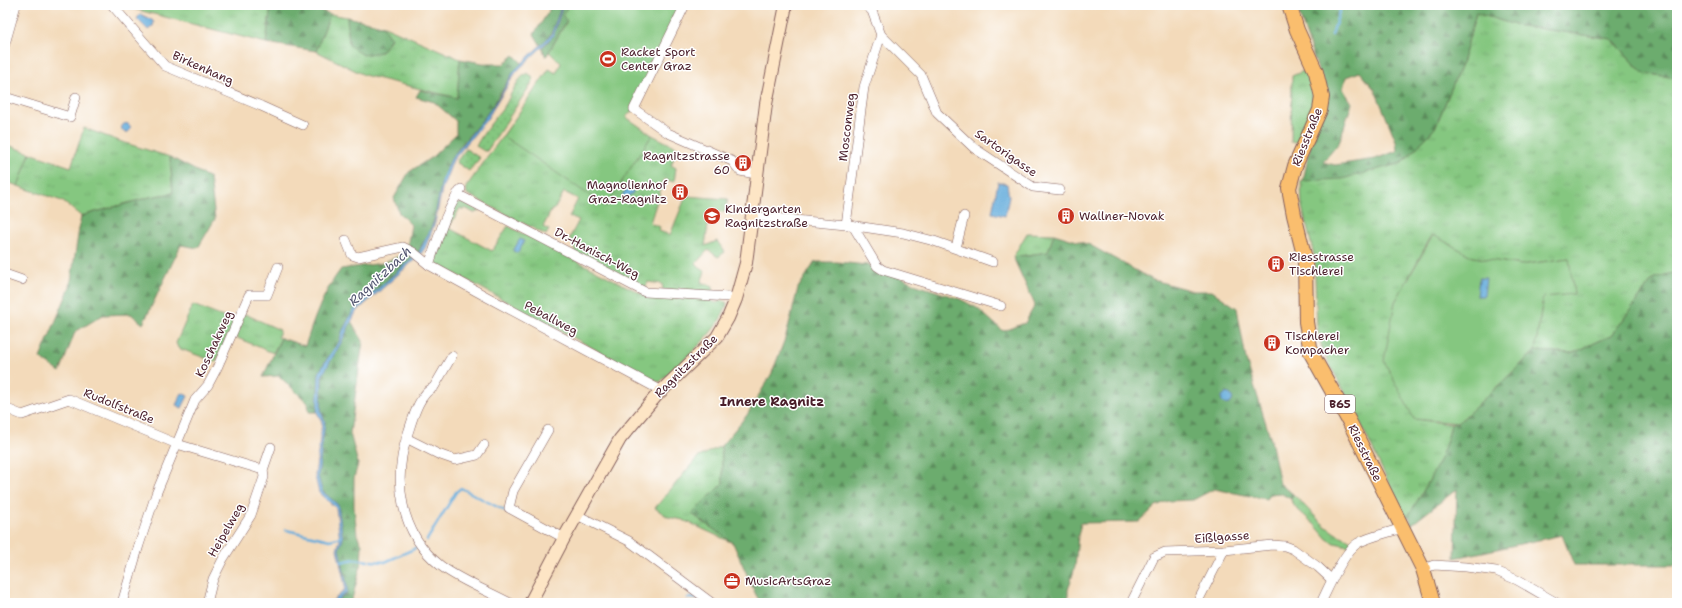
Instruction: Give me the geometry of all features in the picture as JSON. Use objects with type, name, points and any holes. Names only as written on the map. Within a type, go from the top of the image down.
[{"type":"main road","name":"Ragnitzstraße","points":[[530,603],[564,538],[620,439],[662,390],[717,336],[728,318],[736,299],[746,263],[766,104],[786,5]]},
{"type":"main road","name":"Riesstraße","points":[[1289,5],[1297,30],[1316,72],[1322,97],[1320,110],[1295,166],[1289,188],[1305,259],[1306,322],[1311,353],[1349,421],[1423,569],[1433,603]]},
{"type":"street","points":[[5,44],[16,5]]},
{"type":"street","name":"Birkenhang","points":[[112,5],[165,66],[303,125]]},
{"type":"street","points":[[685,5],[634,109],[668,133],[732,161],[740,171],[756,174]]},
{"type":"street","name":"Sartorigasse","points":[[866,5],[872,11],[881,35],[921,75],[937,113],[974,148],[1033,187],[1060,190]]},
{"type":"street","name":"Mosconweg","points":[[850,225],[864,87],[881,35]]},
{"type":"street","points":[[5,97],[70,117],[76,97]]},
{"type":"street","name":"Dr.-Hanisch-Weg","points":[[429,265],[442,226],[459,191],[645,292],[730,297],[736,299]]},
{"type":"street","points":[[753,216],[850,225],[903,233],[956,248],[993,262]]},
{"type":"street","points":[[956,248],[964,216]]},
{"type":"street","points":[[850,225],[877,266],[883,270],[1001,306]]},
{"type":"street","name":"Peballweg","points":[[346,240],[352,255],[358,257],[403,247],[417,255],[429,265],[662,390]]},
{"type":"street","name":"Koschakweg","points":[[122,603],[156,494],[195,400],[208,385],[217,368],[249,295],[266,294],[278,267]]},
{"type":"street","points":[[5,274],[22,280]]},
{"type":"street","points":[[452,356],[434,387],[429,389],[423,397],[406,438],[401,465],[401,494],[406,516],[418,542],[433,559],[449,571],[510,603]]},
{"type":"street","name":"Rudolfstraße","points":[[5,408],[22,415],[69,399],[177,444]]},
{"type":"street","points":[[548,430],[513,491],[509,508],[564,538]]},
{"type":"street","points":[[406,438],[438,454],[455,460],[477,455],[484,445]]},
{"type":"street","points":[[177,444],[263,470]]},
{"type":"street","name":"Heipelweg","points":[[207,603],[213,579],[219,566],[251,515],[264,477],[263,470],[271,446]]},
{"type":"street","points":[[577,515],[629,541],[712,603]]},
{"type":"street","points":[[1322,603],[1332,580],[1347,555],[1357,544],[1402,528]]},
{"type":"street","name":"Eißlgasse","points":[[1131,603],[1154,557],[1165,552],[1224,550],[1272,545],[1285,546],[1299,554],[1332,580]]},
{"type":"street","points":[[1197,603],[1224,550]]},
{"type":"street","points":[[1423,569],[1434,565],[1466,567],[1496,572],[1517,580],[1557,603]]},
{"type":"green space","points":[[124,5],[271,5],[266,43],[130,8]]},
{"type":"green space","points":[[271,5],[307,5],[330,14],[316,51],[266,43]]},
{"type":"green space","points":[[549,5],[560,5],[560,11],[557,22],[541,46],[534,34],[549,11]]},
{"type":"green space","points":[[561,5],[568,5],[567,20],[546,57],[542,48],[553,36],[561,11]]},
{"type":"green space","points":[[568,5],[685,5],[634,109],[626,117],[652,135],[606,206],[503,136],[549,69],[556,73],[561,63],[549,52],[567,21],[563,16]]},
{"type":"green space","points":[[1296,5],[1677,5],[1677,78],[1643,73],[1612,39],[1515,25],[1476,13],[1463,60],[1435,128],[1402,163],[1342,179],[1303,181],[1323,85]],"holes":[[[1360,72],[1375,90],[1396,141],[1397,151],[1375,159],[1335,165],[1323,162],[1339,143],[1352,103],[1343,89],[1346,77]]]},
{"type":"green space","points":[[1476,13],[1515,25],[1612,39],[1643,73],[1677,78],[1677,272],[1654,278],[1612,335],[1573,353],[1535,351],[1543,297],[1569,258],[1521,265],[1473,257],[1432,235],[1395,302],[1414,419],[1451,424],[1439,462],[1406,520],[1359,420],[1322,350],[1317,326],[1314,255],[1302,207],[1301,182],[1402,163],[1435,128],[1463,60]]},
{"type":"green space","points":[[330,14],[347,17],[349,45],[381,52],[391,39],[382,25],[460,59],[457,98],[364,75],[316,51]]},
{"type":"green space","points":[[347,17],[382,25],[391,38],[381,52],[363,55],[349,45]]},
{"type":"green space","points":[[514,55],[522,63],[512,75],[491,109],[458,149],[448,164],[443,178],[435,216],[425,241],[418,252],[353,311],[343,330],[339,342],[319,373],[317,412],[309,412],[308,403],[279,376],[263,377],[281,338],[305,346],[324,296],[341,269],[383,263],[406,253],[411,225],[399,213],[394,198],[409,172],[432,157],[456,134],[456,121],[434,102],[416,97],[420,90],[457,98],[460,59],[488,64],[504,64]]},
{"type":"green space","points":[[1310,68],[1317,103],[1300,142],[1291,142],[1292,76]]},
{"type":"green space","points":[[527,73],[532,76],[533,81],[487,151],[484,151],[476,146],[486,130],[504,107],[517,83]]},
{"type":"green space","points":[[523,108],[616,190],[652,135],[678,148],[671,165],[676,168],[674,182],[664,179],[650,223],[660,227],[659,231],[670,235],[686,196],[728,199],[725,212],[710,211],[705,246],[717,241],[725,252],[718,257],[708,250],[696,263],[705,272],[701,282],[713,287],[713,292],[663,290],[662,284],[648,282],[645,288],[575,253],[574,247],[576,243],[569,239],[579,220],[569,217],[578,199],[564,192],[554,210],[552,209],[543,227],[549,230],[546,235],[467,194],[466,187]]},
{"type":"green space","points":[[84,128],[170,157],[173,193],[150,197],[81,216],[62,201],[18,186],[30,153],[71,167]]},
{"type":"green space","points":[[5,144],[30,153],[18,186],[5,181]]},
{"type":"green space","points":[[466,149],[480,158],[469,171],[456,162]]},
{"type":"green space","points":[[170,157],[210,178],[215,219],[198,248],[181,245],[143,324],[131,314],[103,315],[75,332],[60,372],[40,358],[70,287],[81,216],[150,197],[173,193]]},
{"type":"green space","points":[[462,202],[480,211],[474,213],[465,208],[464,210],[460,208],[449,228],[492,251],[508,226],[648,297],[708,299],[716,303],[723,301],[727,303],[723,313],[709,335],[699,346],[660,382],[652,380],[435,263],[443,228],[454,204]]},
{"type":"green space","points":[[1027,233],[1054,234],[1048,252],[1013,257]]},
{"type":"green space","points":[[1054,234],[1090,245],[1153,280],[1193,291],[1212,291],[1237,308],[1246,359],[1271,440],[1280,484],[1293,494],[1291,499],[1280,493],[1270,494],[1266,499],[1214,489],[1193,500],[1168,501],[1156,506],[1139,522],[1081,523],[1078,536],[1075,567],[1068,590],[1068,603],[761,603],[733,543],[692,514],[723,483],[721,446],[747,415],[772,373],[786,336],[798,288],[815,262],[837,262],[877,266],[917,285],[960,299],[977,308],[1003,331],[1025,323],[1035,305],[1013,257],[1048,252]]},
{"type":"green space","points":[[1433,235],[1473,257],[1521,265],[1569,258],[1574,294],[1543,297],[1535,351],[1458,423],[1414,419],[1384,361],[1395,302]]},
{"type":"green space","points":[[1677,272],[1677,565],[1574,565],[1562,535],[1455,558],[1457,489],[1411,525],[1409,515],[1440,460],[1451,424],[1458,423],[1535,351],[1573,353],[1612,335],[1654,278]]},
{"type":"green space","points":[[193,305],[233,321],[245,314],[280,330],[278,337],[281,338],[273,353],[228,334],[216,362],[178,348],[176,343]]},
{"type":"green space","points":[[351,321],[363,341],[350,433],[358,464],[354,478],[354,507],[357,535],[362,545],[361,565],[351,603],[334,603],[347,592],[347,585],[339,549],[343,539],[338,505],[322,491],[318,476],[325,422],[321,411],[322,376]]},
{"type":"green space","points":[[721,446],[723,483],[692,514],[733,543],[683,520],[668,517],[655,508],[697,458]]},
{"type":"green space","points":[[1293,494],[1324,525],[1352,542],[1349,546],[1334,543],[1327,539],[1315,525],[1295,507],[1291,500]]},
{"type":"water","name":"Ragnitzbach","points":[[560,5],[561,11],[553,36],[516,72],[487,119],[453,160],[442,189],[435,223],[425,248],[420,255],[356,312],[341,343],[322,376],[321,411],[325,422],[318,476],[322,491],[338,505],[343,539],[339,549],[347,585],[347,592],[334,603],[330,603],[344,591],[345,585],[337,549],[340,540],[336,508],[319,493],[315,476],[322,423],[317,412],[319,373],[339,342],[343,330],[353,311],[419,252],[434,222],[442,179],[451,159],[485,117],[500,96],[514,71],[551,35],[560,10]]},
{"type":"water","points":[[140,14],[154,22],[153,26],[148,30],[137,19]]},
{"type":"water","points":[[126,123],[131,128],[126,133],[121,128]]},
{"type":"water","points":[[998,182],[1007,184],[1009,197],[1005,216],[992,213]]},
{"type":"water","points":[[629,186],[633,187],[633,193],[625,198],[622,195]]},
{"type":"water","points":[[520,239],[524,241],[518,253],[513,251]]},
{"type":"water","points":[[1479,278],[1486,278],[1484,296],[1477,296]]},
{"type":"water","points":[[182,393],[188,396],[182,408],[176,405]]},
{"type":"water","points":[[1225,394],[1229,394],[1231,395],[1231,403],[1225,404],[1222,401],[1222,397]]},
{"type":"waterway","points":[[1332,35],[1340,9],[1346,5]]},
{"type":"waterway","points":[[427,540],[456,492],[461,488],[509,513]]},
{"type":"waterway","points":[[286,530],[330,540],[341,537]]},
{"type":"waterway","points":[[371,561],[385,562],[416,548]]},
{"type":"waterway","points":[[341,562],[355,559],[368,561]]},
{"type":"waterway","points":[[688,598],[701,599]]},
{"type":"place","name":"Racket Sport Center Graz","points":[[608,59]]},
{"type":"place","name":"Ragnitzstrasse 60","points":[[743,163]]},
{"type":"place","name":"Magnolienhof Graz-Ragnitz","points":[[680,192]]},
{"type":"place","name":"Kindergarten Ragnitzstraße","points":[[712,216]]},
{"type":"place","name":"Wallner-Novak","points":[[1066,216]]},
{"type":"place","name":"Riesstrasse Tischlerei","points":[[1276,264]]},
{"type":"place","name":"Tischlerei Kompacher","points":[[1272,343]]},
{"type":"place","name":"MusicArtsGraz","points":[[732,581]]},
{"type":"district","name":"Innere Ragnitz","points":[[772,401]]}]
